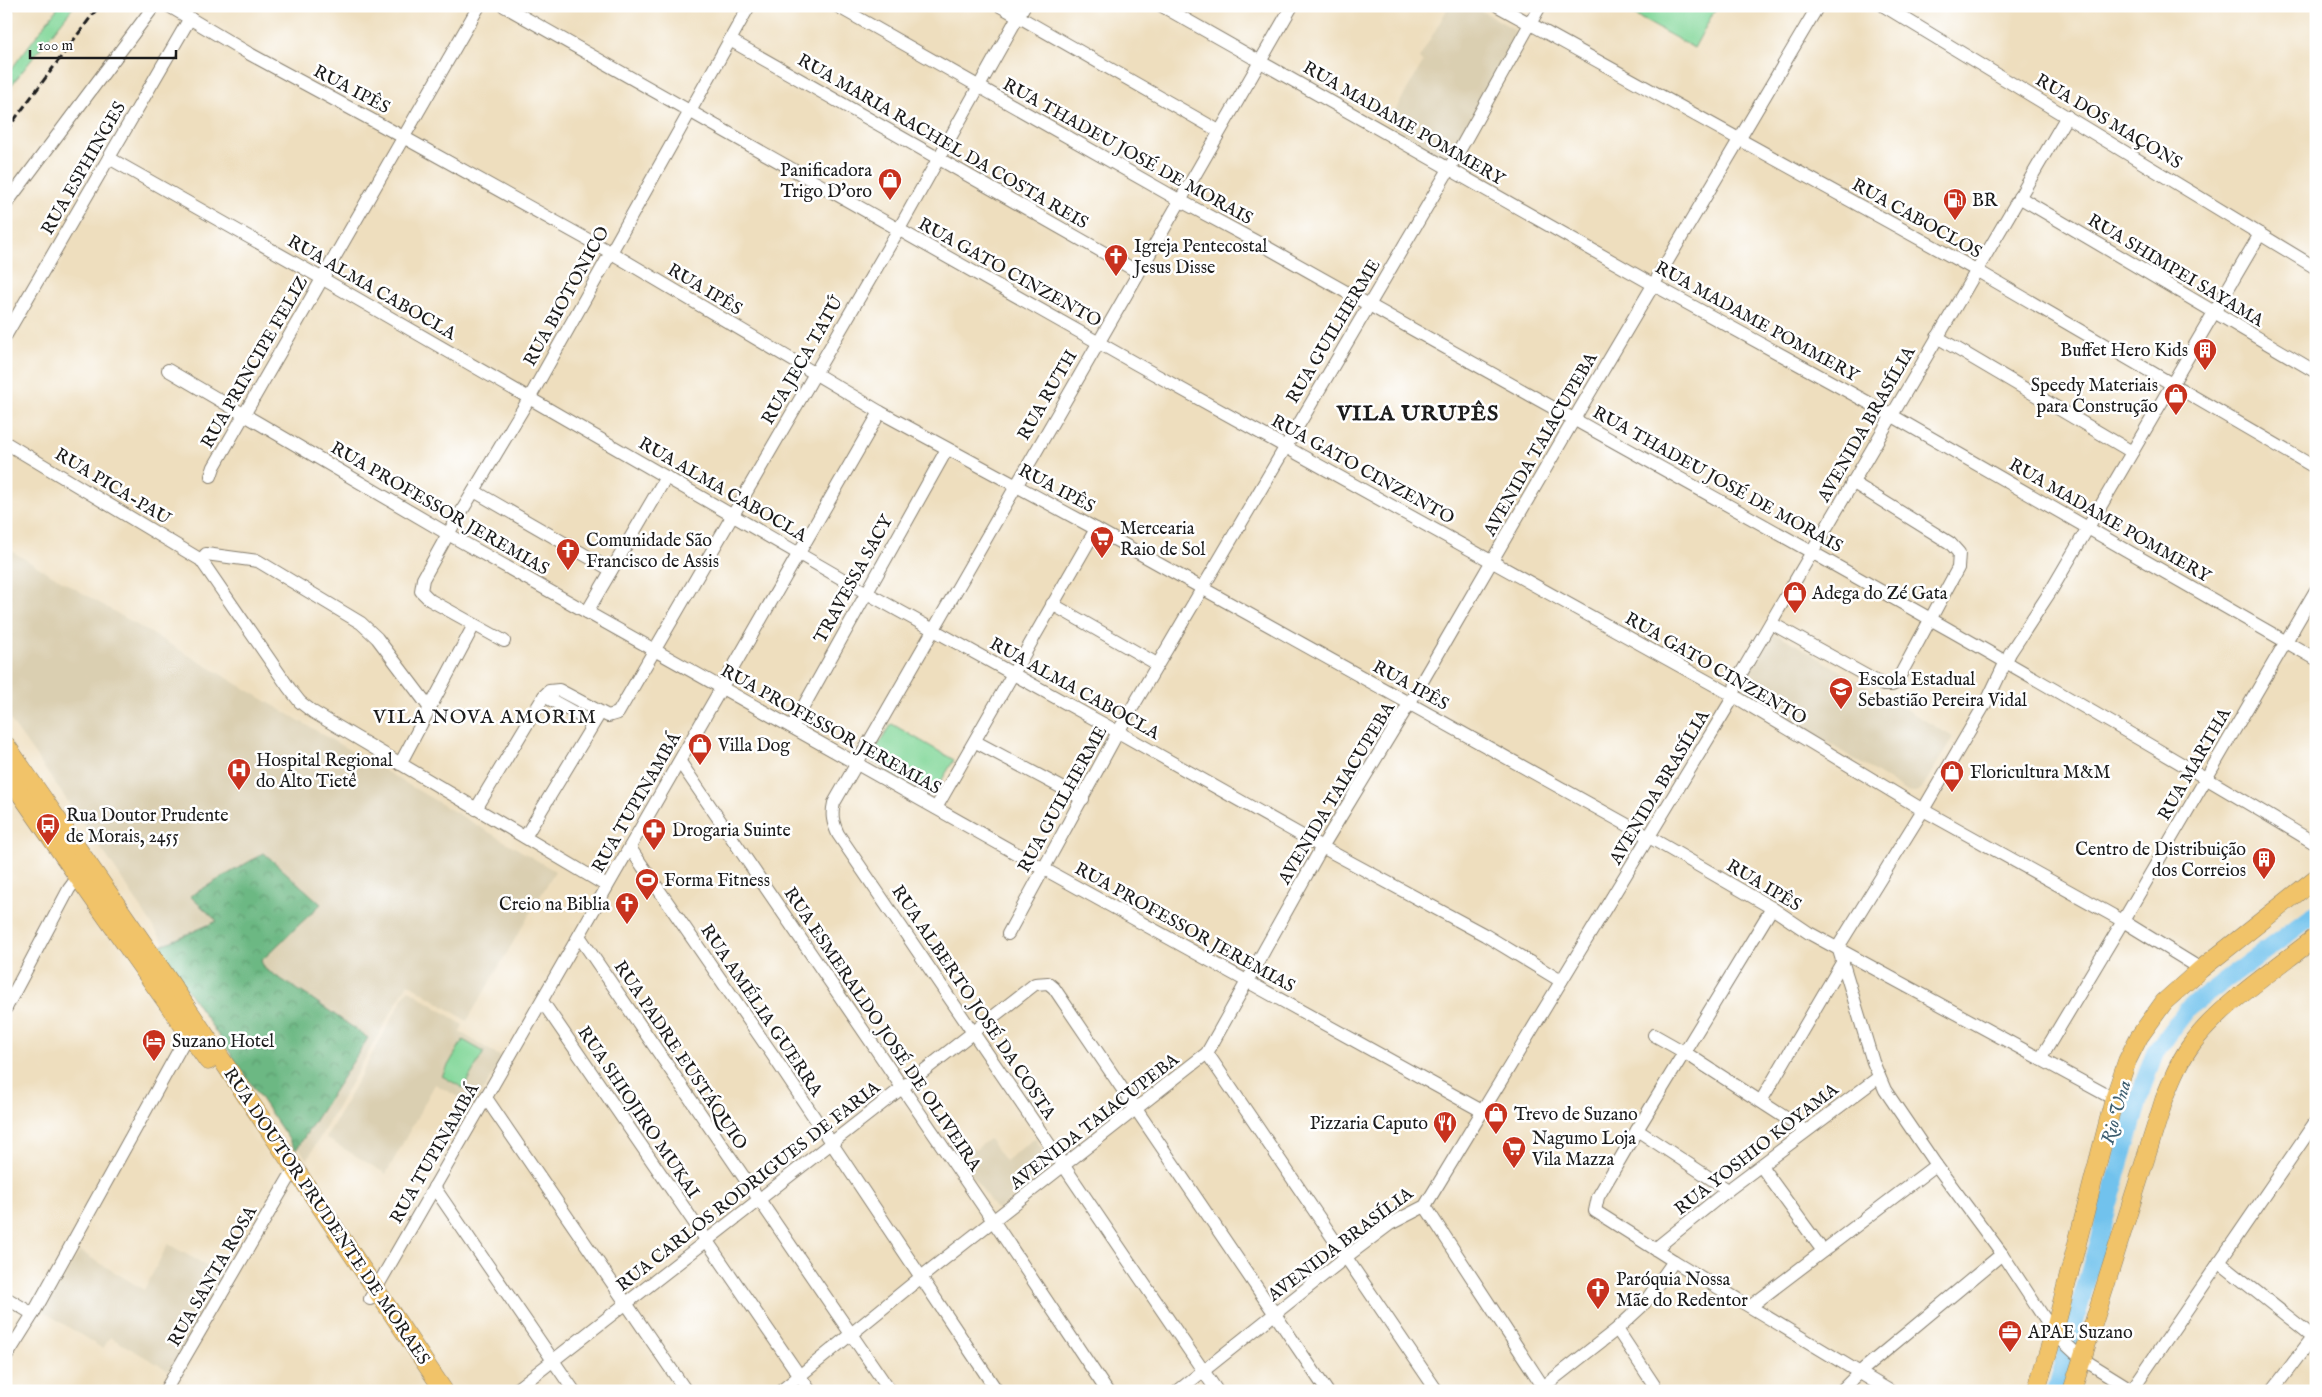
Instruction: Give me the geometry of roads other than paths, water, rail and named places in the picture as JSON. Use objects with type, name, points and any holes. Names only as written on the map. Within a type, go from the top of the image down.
[{"type":"highway","name":"RUA DOUTOR PRUDENTE DE MORAES","points":[[6,745],[85,874],[189,1032],[288,1178],[444,1391]]},
{"type":"highway","name":"RUA DOUTOR PRUDENTE DE MORAES","points":[[6,773],[162,968],[373,1294],[388,1326],[431,1391]]},
{"type":"highway","points":[[2036,1391],[2056,1334],[2114,1099],[2127,1061],[2150,1019],[2164,1002],[2201,969],[2316,878]]},
{"type":"highway","points":[[2072,1391],[2079,1357],[2164,1100],[2176,1071],[2189,1048],[2213,1020],[2316,937]]},
{"type":"highway","points":[[388,1326],[398,1332],[416,1356],[425,1364]]},
{"type":"street","name":"RUA ESPHINGES","points":[[6,204],[154,6]]},
{"type":"street","name":"RUA IPÊS","points":[[169,6],[248,54],[405,138],[610,252],[880,412],[1096,529],[1648,837],[1772,908],[1809,933],[1838,947],[2114,1099]]},
{"type":"street","name":"RUA PRINCIPE FELIZ","points":[[211,476],[214,467],[405,138],[479,6]]},
{"type":"street","name":"RUA GATO CINZENTO","points":[[504,6],[1098,342],[1734,696],[1923,810],[2123,921],[2201,969]]},
{"type":"street","name":"RUA BIOTONICO","points":[[474,626],[430,600],[424,595],[421,586],[448,534],[530,397],[689,110],[749,6]]},
{"type":"street","name":"RUA THADEU JOSÉ DE MORAIS","points":[[837,6],[1179,200],[1812,551],[2206,778],[2316,844]]},
{"type":"street","points":[[1000,6],[1021,11],[1219,131]]},
{"type":"street","name":"RUA MADAME POMMERY","points":[[1162,6],[1654,285],[1891,415],[2316,659]]},
{"type":"street","name":"RUA RUTH","points":[[834,803],[932,629],[1259,60],[1292,6]]},
{"type":"street","name":"RUA CABOCLOS","points":[[1498,6],[1976,270],[2316,468]]},
{"type":"street","name":"RUA GUILHERME","points":[[1008,934],[1118,732],[1285,446],[1370,305],[1540,6]]},
{"type":"street","name":"AVENIDA TAIACUPEBA","points":[[781,1391],[920,1278],[1065,1167],[1207,1053],[1246,980],[1322,848],[1410,704],[1574,419],[1740,141],[1818,6]]},
{"type":"street","name":"RUA DOS MAÇONS","points":[[1884,6],[2316,268]]},
{"type":"street","name":"RUA JECA TATÚ","points":[[596,718],[618,713],[898,229],[1021,11]]},
{"type":"street","name":"RUA ESPHINGES","points":[[6,335],[190,18]]},
{"type":"street","name":"RUA MARIA RACHEL DA COSTA REIS","points":[[730,40],[1138,272]]},
{"type":"street","name":"AVENIDA BRASÍLIA","points":[[1178,1391],[1390,1224],[1425,1206],[1734,696],[1736,682],[2067,116]]},
{"type":"street","name":"RUA ALMA CABOCLA","points":[[109,158],[530,397],[865,592],[1118,732],[1322,848],[1485,935],[1562,981]]},
{"type":"street","name":"RUA SHIMPEI SAYAMA","points":[[2019,198],[2316,372]]},
{"type":"street","points":[[2260,234],[2088,528],[2004,663],[1989,696],[1923,810],[1838,947],[1878,1077],[1885,1090],[1936,1165],[2002,1254],[2056,1334],[2079,1357],[2132,1390],[2316,1121]]},
{"type":"street","points":[[1937,337],[2132,452]]},
{"type":"street","name":"RUA PROFESSOR JEREMIAS","points":[[168,370],[448,534],[653,650],[1482,1111]]},
{"type":"street","name":"RUA TUPINAMBÁ","points":[[373,1294],[880,412]]},
{"type":"street","name":"RUA PICA-PAU","points":[[6,443],[202,560]]},
{"type":"street","name":"TRAVESSA SACY","points":[[792,727],[865,592],[947,449]]},
{"type":"street","points":[[587,612],[666,477]]},
{"type":"street","points":[[1771,623],[1888,686],[1896,683],[1958,568],[1960,560],[1955,547],[1852,482]]},
{"type":"street","points":[[474,491],[611,570]]},
{"type":"street","points":[[936,808],[976,742],[1012,674],[1096,529]]},
{"type":"street","points":[[429,707],[377,638],[361,623],[345,612],[258,561],[206,554],[202,560],[300,702],[313,712],[607,886]]},
{"type":"street","name":"RUA MARTHA","points":[[2041,1058],[2316,590]]},
{"type":"street","points":[[1052,604],[1157,664]]},
{"type":"street","points":[[400,764],[474,626],[504,642]]},
{"type":"street","points":[[476,809],[544,696],[596,718],[525,837]]},
{"type":"street","points":[[976,742],[1083,799]]},
{"type":"street","name":"RUA ESMERALDO JOSÉ DE OLIVEIRA","points":[[680,762],[1107,1391]]},
{"type":"street","name":"RUA ALBERTO JOSÉ DA COSTA","points":[[834,803],[832,822],[838,834],[1216,1391]]},
{"type":"street","name":"RUA AMÉLIA GUERRA","points":[[630,848],[831,1142],[997,1391]]},
{"type":"street","points":[[6,1008],[69,890],[85,874]]},
{"type":"street","points":[[1772,908],[1637,1130],[1598,1197],[1595,1211],[1655,1250],[1890,1391]]},
{"type":"street","name":"RUA PADRE EUSTÁQUIO","points":[[579,936],[890,1391]]},
{"type":"street","points":[[1761,1101],[1843,961]]},
{"type":"street","name":"RUA CARLOS RODRIGUES DE FARIA","points":[[514,1391],[1035,984],[1048,983],[1054,988],[1137,1110]]},
{"type":"street","name":"RUA SHIOJIRO MUKAI","points":[[542,1001],[810,1391]]},
{"type":"street","points":[[6,1357],[33,1314],[189,1032]]},
{"type":"street","points":[[1654,1035],[1684,1052],[1806,1131]]},
{"type":"street","points":[[1207,1053],[1437,1391]]},
{"type":"street","name":"RUA YOSHIO KOYAMA","points":[[1655,1250],[1728,1190],[1878,1077]]},
{"type":"street","points":[[486,1098],[686,1391]]},
{"type":"street","points":[[1137,1110],[1327,1391]]},
{"type":"street","points":[[1637,1130],[1728,1190]]},
{"type":"street","points":[[1751,1306],[1936,1165]]},
{"type":"street","points":[[1761,1166],[1823,1251]]},
{"type":"street","name":"RUA SANTA ROSA","points":[[166,1391],[288,1178]]},
{"type":"street","points":[[434,1187],[574,1391]]},
{"type":"street","points":[[1425,1206],[1542,1389],[1644,1305],[1674,1261]]},
{"type":"street","points":[[1842,1391],[1860,1372],[2002,1254]]},
{"type":"street","points":[[2219,1262],[2315,1336],[2272,1391]]},
{"type":"street","points":[[6,1298],[33,1314]]},
{"type":"street","points":[[1616,1329],[1658,1391]]},
{"type":"waterway","name":"Rio Una","points":[[2055,1391],[2145,1079],[2155,1052],[2188,1008],[2316,913]]},
{"type":"railway","points":[[6,131],[99,6]]},
{"type":"place","name":"Panificadora Trigo D'oro","points":[[890,201]]},
{"type":"place","name":"BR","points":[[1955,221]]},
{"type":"place","name":"Igreja Pentecostal Jesus Disse","points":[[1116,277]]},
{"type":"place","name":"Buffet Hero Kids","points":[[2205,371]]},
{"type":"place","name":"Speedy Materiais para Construção","points":[[2176,416]]},
{"type":"place","name":"Mercearia Raio de Sol","points":[[1102,559]]},
{"type":"place","name":"Comunidade São Francisco de Assis","points":[[568,571]]},
{"type":"place","name":"Adega do Zé Gata","points":[[1795,614]]},
{"type":"place","name":"Escola Estadual Sebastião Pereira Vidal","points":[[1841,710]]},
{"type":"place","name":"Villa Dog","points":[[700,766]]},
{"type":"place","name":"Hospital Regional do Alto Tietê","points":[[239,791]]},
{"type":"place","name":"Floricultura M&M","points":[[1952,793]]},
{"type":"place","name":"Rua Doutor Prudente de Morais, 2455","points":[[48,846]]},
{"type":"place","name":"Drogaria Suinte","points":[[654,851]]},
{"type":"place","name":"Centro de Distribuição dos Correios","points":[[2264,880]]},
{"type":"place","name":"Forma Fitness","points":[[647,901]]},
{"type":"place","name":"Creio na Biblia","points":[[627,925]]},
{"type":"place","name":"Suzano Hotel","points":[[154,1062]]},
{"type":"place","name":"Trevo de Suzano","points":[[1496,1135]]},
{"type":"place","name":"Pizzaria Caputo","points":[[1445,1144]]},
{"type":"place","name":"Nagumo Loja Vila Mazza","points":[[1514,1169]]},
{"type":"place","name":"Paróquia Nossa Mãe do Redentor","points":[[1598,1310]]},
{"type":"place","name":"APAE Suzano","points":[[2010,1353]]},
{"type":"district","name":"VILA URUPÊS","points":[[1418,412]]},
{"type":"district","name":"VILA NOVA AMORIM","points":[[485,716]]}]
